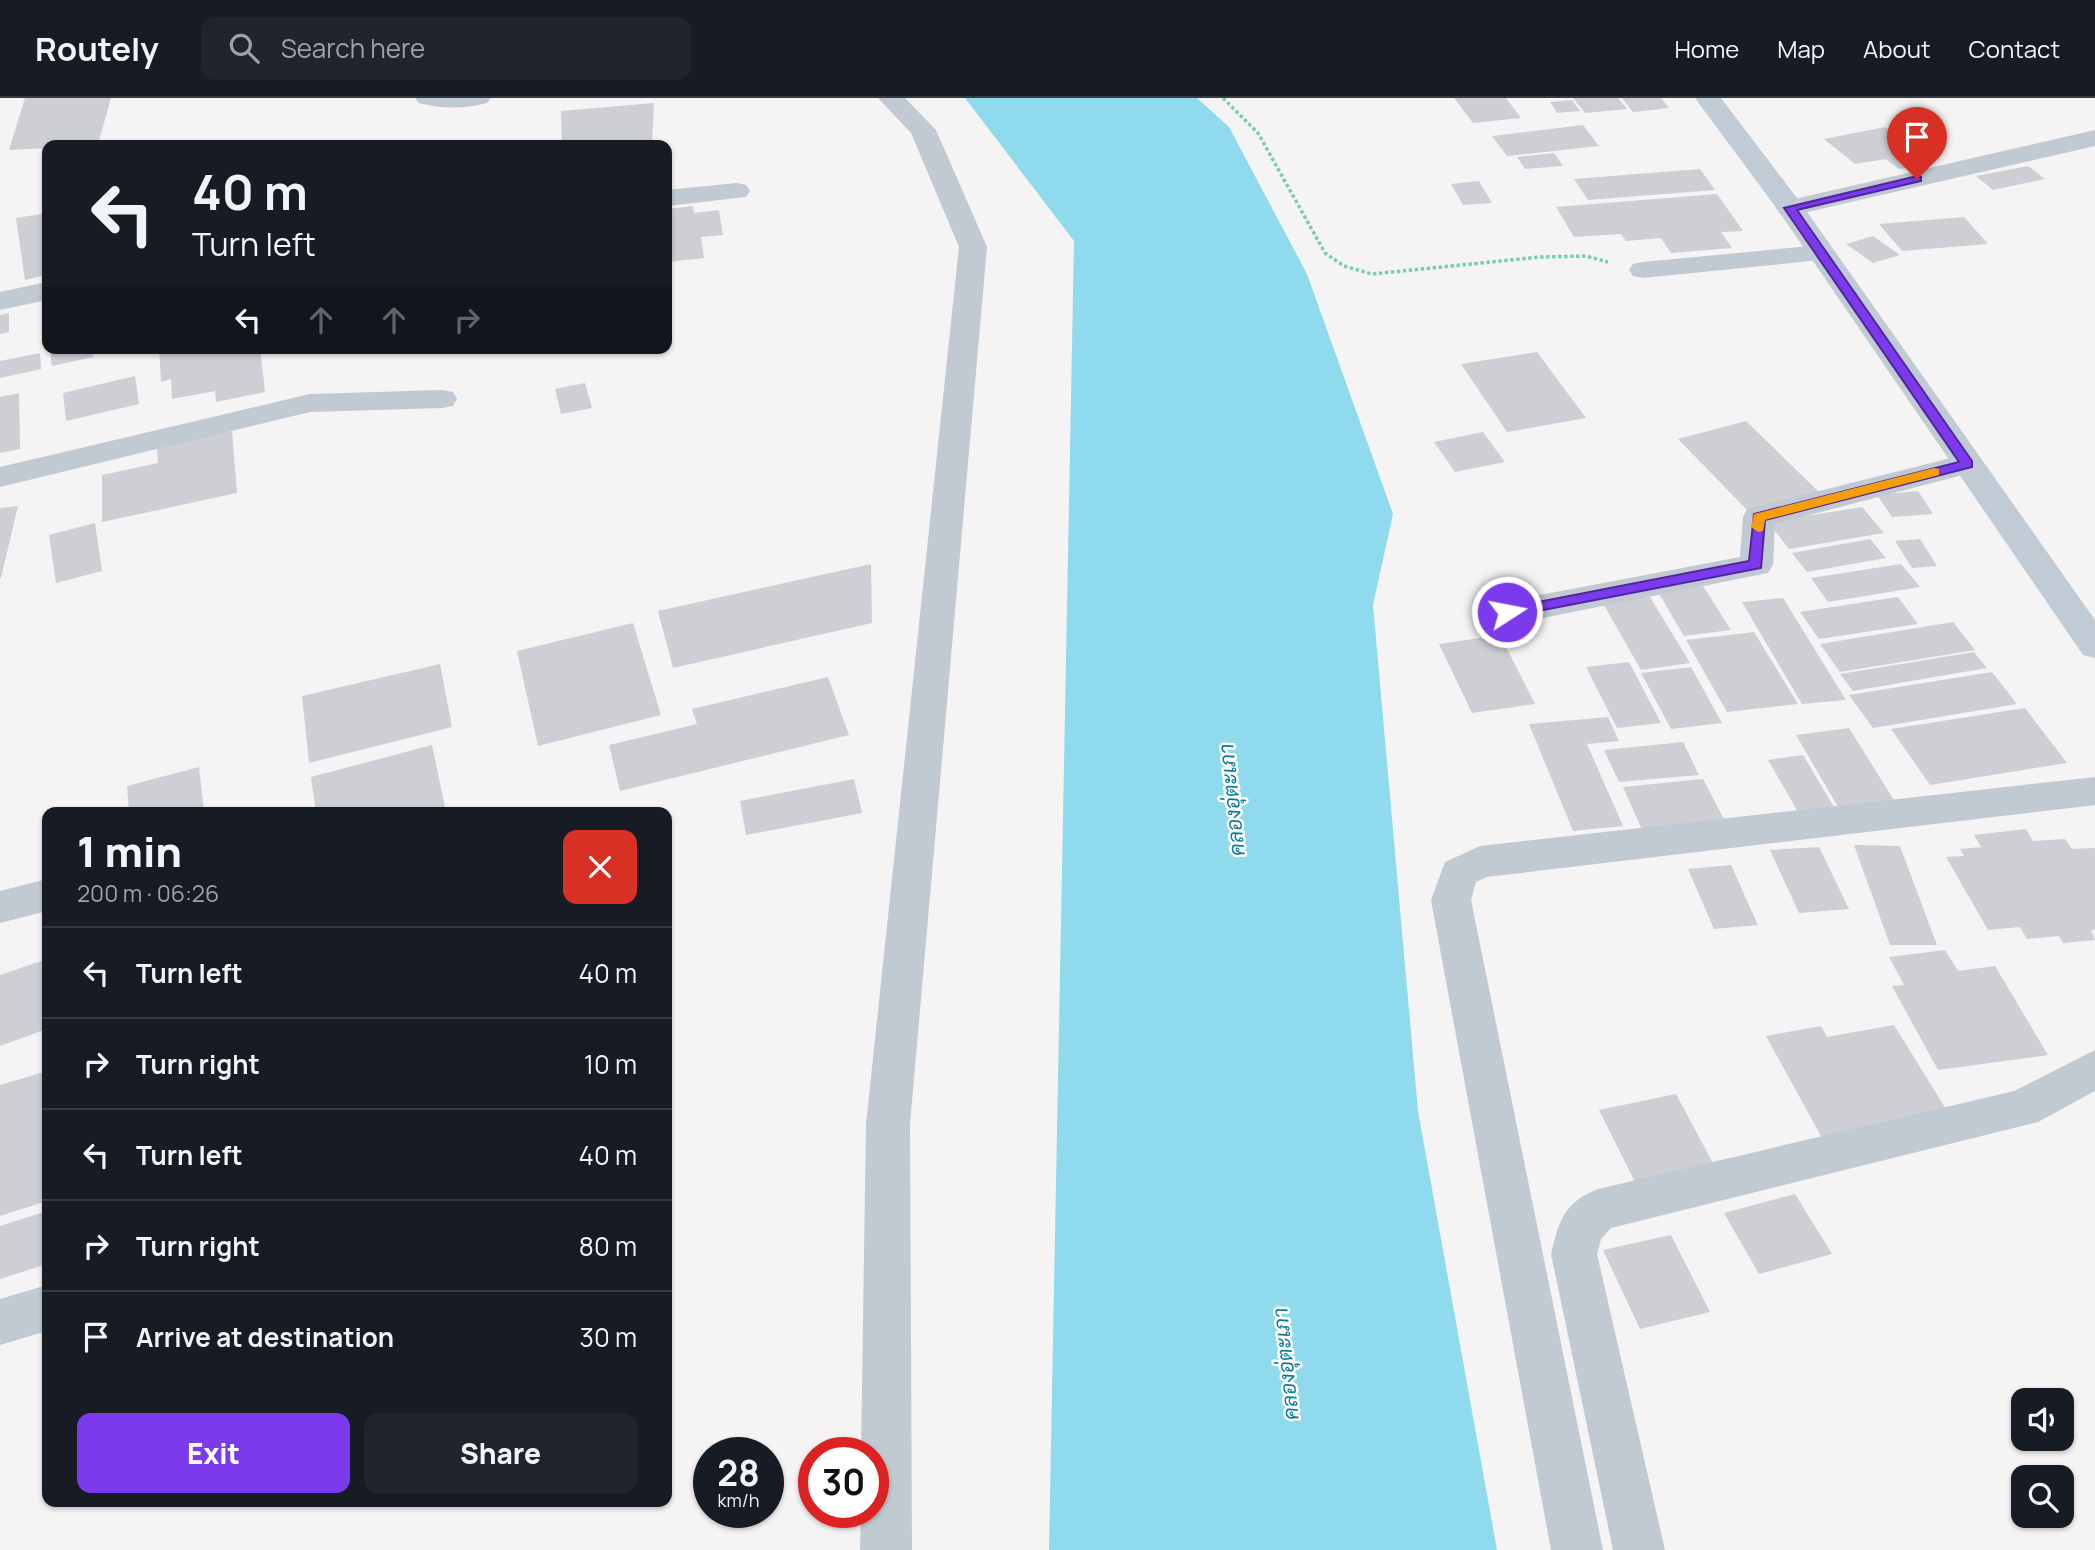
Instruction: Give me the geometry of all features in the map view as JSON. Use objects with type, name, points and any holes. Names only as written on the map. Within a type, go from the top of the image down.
[{"type":"street","points":[[428,98],[446,101],[478,98]]},
{"type":"street","points":[[886,1550],[888,1124],[973,247],[923,130],[891,98]]},
{"type":"street","points":[[1708,98],[1790,208],[2095,646]]},
{"type":"street","points":[[1790,208],[2095,138]]},
{"type":"street","points":[[672,198],[737,191]]},
{"type":"street","points":[[1643,270],[1821,253]]},
{"type":"street","points":[[0,301],[42,292]]},
{"type":"street","points":[[0,477],[310,403],[442,399]]},
{"type":"street","points":[[1507,612],[1756,565],[1759,517],[1967,464]]},
{"type":"street","points":[[1577,1550],[1451,900],[1459,873],[1480,862],[2095,791]]},
{"type":"street","points":[[0,906],[42,896]]},
{"type":"street","points":[[1639,1550],[1574,1254],[1580,1228],[1598,1209],[2023,1108],[2095,1069]]},
{"type":"street","points":[[0,1322],[42,1309]]},
{"type":"path","points":[[1223,98],[1258,133],[1325,253],[1344,266],[1372,274],[1540,257],[1586,256],[1643,270]]},
{"type":"water","name":"คลองอุ่ตะเภา","points":[[965,98],[1197,98],[1229,127],[1307,274],[1393,514],[1373,605],[1418,1111],[1497,1550],[1049,1550],[1074,241]]},
{"type":"building","points":[[25,98],[111,98],[99,140],[42,140],[42,148],[9,150]]},
{"type":"building","points":[[1454,98],[1506,98],[1521,118],[1473,123]]},
{"type":"building","points":[[1573,98],[1618,98],[1627,109],[1585,113]]},
{"type":"building","points":[[1622,98],[1661,98],[1669,108],[1633,112]]},
{"type":"building","points":[[1572,100],[1580,111],[1557,113],[1550,102]]},
{"type":"building","points":[[654,103],[652,140],[562,140],[561,111]]},
{"type":"building","points":[[1583,125],[1599,146],[1507,156],[1492,136]]},
{"type":"building","points":[[1885,127],[1930,163],[1899,169],[1886,159],[1855,164],[1824,139]]},
{"type":"building","points":[[1554,153],[1563,166],[1525,169],[1517,157]]},
{"type":"building","points":[[2028,166],[2045,179],[1993,190],[1976,176]]},
{"type":"building","points":[[1700,169],[1715,190],[1588,200],[1574,179]]},
{"type":"building","points":[[1479,181],[1492,203],[1463,205],[1451,184]]},
{"type":"building","points":[[1717,194],[1743,231],[1721,232],[1732,248],[1671,253],[1661,238],[1626,241],[1621,234],[1574,237],[1556,207]]},
{"type":"building","points":[[693,206],[694,213],[719,210],[723,235],[701,237],[704,258],[672,261],[672,208]]},
{"type":"building","points":[[42,214],[42,276],[25,280],[16,218]]},
{"type":"building","points":[[1964,217],[1988,244],[1902,251],[1879,224]]},
{"type":"building","points":[[1873,236],[1900,255],[1873,263],[1846,244]]},
{"type":"building","points":[[9,313],[9,332],[0,334],[0,315]]},
{"type":"building","points":[[1537,352],[1586,418],[1507,432],[1461,364]]},
{"type":"building","points":[[40,353],[41,369],[0,378],[0,361]]},
{"type":"building","points":[[50,354],[93,354],[93,357],[52,366]]},
{"type":"building","points":[[159,354],[261,354],[265,392],[216,402],[215,391],[172,399],[171,379],[161,382]]},
{"type":"building","points":[[135,376],[139,404],[66,421],[63,393]]},
{"type":"building","points":[[585,383],[592,408],[561,414],[555,389]]},
{"type":"building","points":[[19,393],[20,449],[0,453],[0,397]]},
{"type":"building","points":[[1746,421],[1820,493],[1749,512],[1678,439]]},
{"type":"building","points":[[232,431],[237,493],[102,522],[102,475],[158,463],[157,446]]},
{"type":"building","points":[[1483,432],[1505,462],[1455,472],[1434,442]]},
{"type":"building","points":[[1918,491],[1933,514],[1892,517],[1877,495]]},
{"type":"building","points":[[18,506],[1,578],[0,578],[0,508]]},
{"type":"building","points":[[1862,507],[1884,533],[1789,549],[1768,522]]},
{"type":"building","points":[[95,523],[102,571],[56,583],[49,535]]},
{"type":"building","points":[[1870,539],[1886,558],[1807,572],[1792,553]]},
{"type":"building","points":[[1920,539],[1937,566],[1912,568],[1895,541]]},
{"type":"building","points":[[871,564],[872,623],[673,668],[658,611]]},
{"type":"building","points":[[1901,564],[1920,587],[1828,602],[1811,578]]},
{"type":"building","points":[[1703,586],[1731,630],[1684,636],[1658,592]]},
{"type":"building","points":[[1647,592],[1690,663],[1641,670],[1600,598]]},
{"type":"building","points":[[1898,597],[1918,624],[1819,639],[1800,612]]},
{"type":"building","points":[[1783,598],[1846,700],[1802,704],[1742,602]]},
{"type":"building","points":[[1953,622],[1975,650],[1840,672],[1820,644]]},
{"type":"building","points":[[633,623],[661,715],[538,746],[517,651]]},
{"type":"building","points":[[1754,632],[1798,704],[1727,712],[1686,640]]},
{"type":"building","points":[[1500,635],[1535,704],[1472,713],[1439,644]]},
{"type":"building","points":[[1974,652],[1987,668],[1853,691],[1840,674]]},
{"type":"building","points":[[1629,662],[1661,723],[1617,728],[1586,667]]},
{"type":"building","points":[[440,664],[452,727],[309,763],[302,696]]},
{"type":"building","points":[[1691,667],[1722,723],[1671,729],[1641,673]]},
{"type":"building","points":[[1992,672],[2017,704],[1873,728],[1849,695]]},
{"type":"building","points":[[828,677],[849,735],[620,791],[609,745],[697,724],[692,709]]},
{"type":"building","points":[[2025,708],[2067,763],[1930,785],[1891,729]]},
{"type":"building","points":[[1608,717],[1619,741],[1587,744],[1623,826],[1573,831],[1529,724]]},
{"type":"building","points":[[1849,728],[1897,805],[1841,812],[1796,735]]},
{"type":"building","points":[[1683,742],[1699,775],[1619,782],[1604,750]]},
{"type":"building","points":[[432,745],[445,807],[315,807],[311,777]]},
{"type":"building","points":[[1803,755],[1837,812],[1801,817],[1768,760]]},
{"type":"building","points":[[199,767],[203,807],[129,807],[127,786]]},
{"type":"building","points":[[854,779],[862,813],[746,835],[740,801]]},
{"type":"building","points":[[1703,779],[1726,823],[1643,832],[1623,787]]},
{"type":"building","points":[[2026,829],[2033,841],[2065,839],[2072,849],[2095,848],[2095,930],[2091,930],[2095,940],[2063,943],[2059,936],[2027,939],[2020,927],[1988,930],[1946,857],[1964,856],[1960,849],[1981,847],[1974,835]]},
{"type":"building","points":[[1854,845],[1900,846],[1937,945],[1890,945]]},
{"type":"building","points":[[1819,847],[1849,909],[1799,913],[1770,850]]},
{"type":"building","points":[[1731,865],[1758,925],[1714,929],[1688,869]]},
{"type":"building","points":[[1945,950],[1958,971],[1995,966],[2048,1055],[1938,1070],[1892,986],[1904,985],[1889,957]]},
{"type":"building","points":[[42,961],[42,1031],[0,1046],[0,975]]},
{"type":"building","points":[[1894,1025],[1949,1114],[1822,1138],[1766,1036],[1821,1026],[1827,1037]]},
{"type":"building","points":[[42,1072],[42,1203],[0,1216],[0,1085]]},
{"type":"building","points":[[1676,1094],[1715,1167],[1636,1184],[1599,1110]]},
{"type":"building","points":[[1795,1194],[1832,1254],[1759,1274],[1724,1213]]},
{"type":"building","points":[[42,1213],[42,1266],[0,1279],[0,1226]]},
{"type":"building","points":[[1671,1235],[1710,1312],[1640,1329],[1603,1250]]},
{"type":"slow traffic","points":[[1758,527],[1759,517],[1934,472]]},
{"type":"route","points":[[1507,612],[1756,565],[1759,517],[1967,464],[1790,208],[1917,179]]}]
